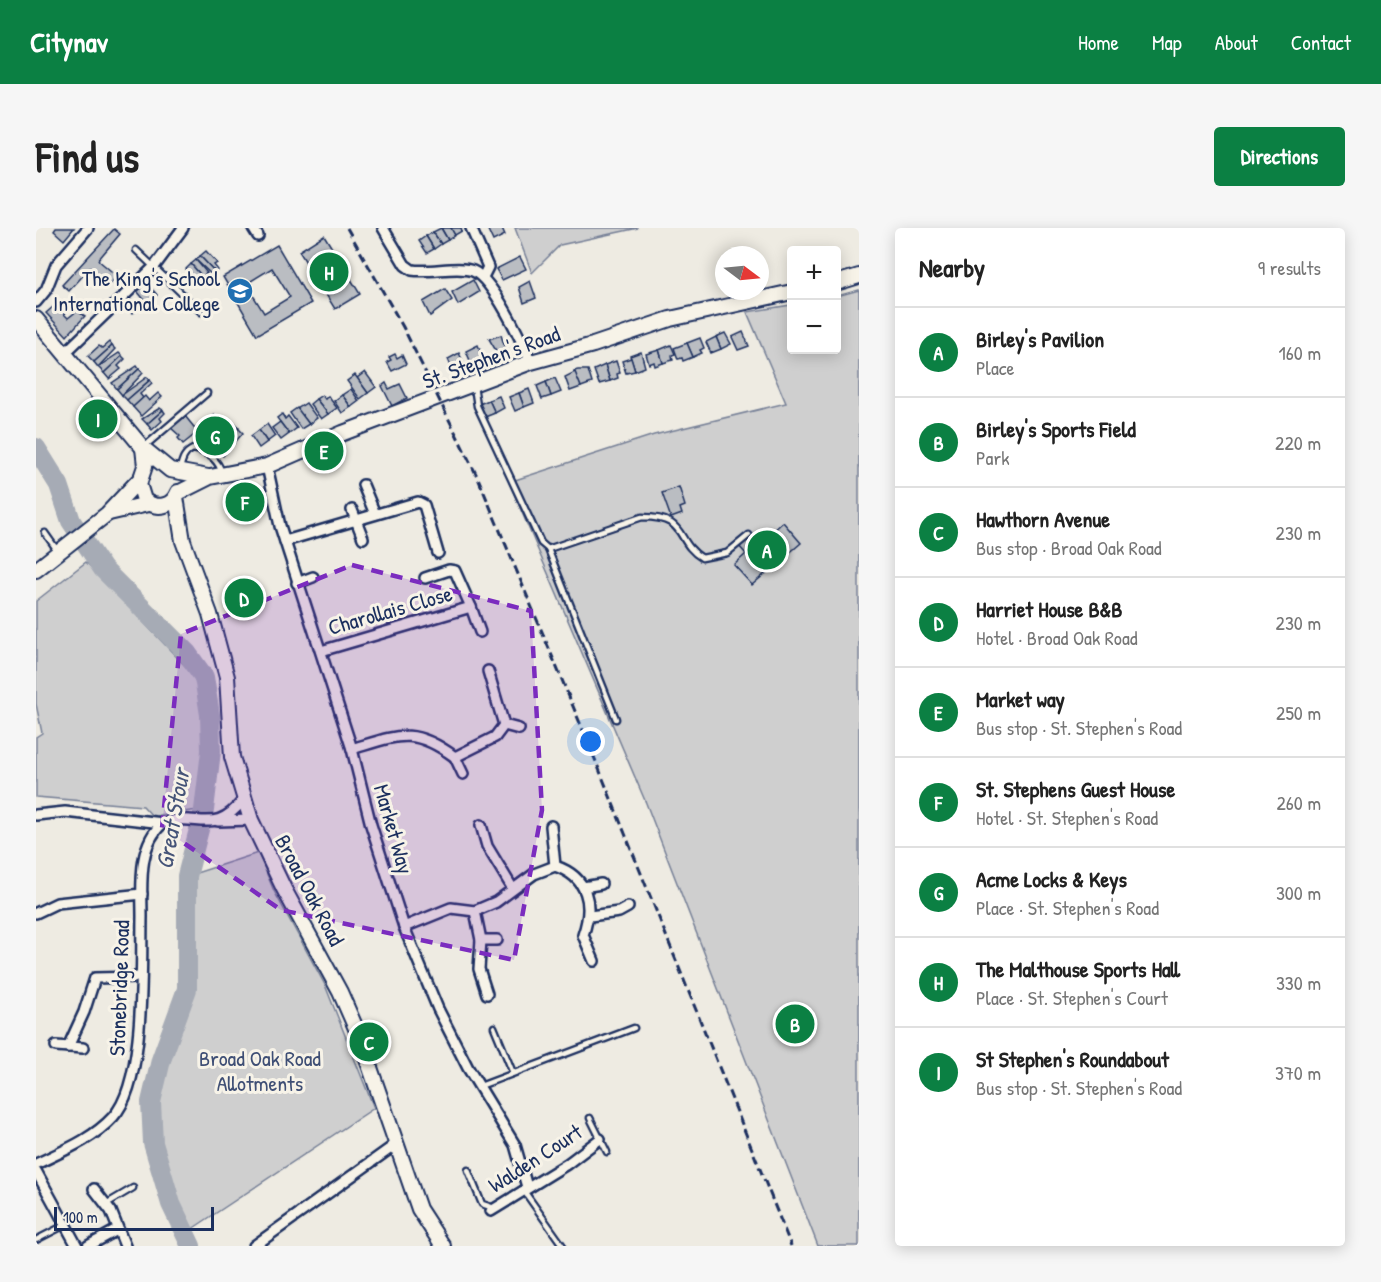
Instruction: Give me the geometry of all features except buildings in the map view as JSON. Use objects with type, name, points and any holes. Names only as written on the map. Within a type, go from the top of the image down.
[{"type":"street","points":[[36,302],[46,290],[56,265],[88,228]]},
{"type":"street","points":[[65,353],[154,267],[183,228]]},
{"type":"street","points":[[383,228],[405,265],[412,270],[473,270],[483,277],[509,316],[531,362]]},
{"type":"street","points":[[471,228],[488,267],[483,277]]},
{"type":"street","points":[[841,282],[859,276]]},
{"type":"street","name":"St. Stephen's Road","points":[[107,514],[151,505],[164,506],[177,495],[216,476],[267,466],[343,433],[531,362],[593,345],[670,319],[787,293]]},
{"type":"street","points":[[36,320],[142,448],[172,470],[178,480],[177,495]]},
{"type":"street","points":[[142,448],[145,466],[141,477],[141,495],[151,505]]},
{"type":"street","name":"Market Way","points":[[267,466],[297,583],[352,750],[371,825],[404,927],[438,1009],[515,1145],[525,1188]]},
{"type":"street","name":"St. Stephen's Road","points":[[141,477],[153,467],[216,476]]},
{"type":"street","points":[[36,570],[107,514],[141,477]]},
{"type":"street","points":[[363,485],[375,514]]},
{"type":"street","name":"Broad Oak Road","points":[[177,495],[183,541]]},
{"type":"street","points":[[285,541],[418,502],[424,506],[438,553]]},
{"type":"street","name":"Broad Oak Road","points":[[151,505],[170,521],[183,541],[210,614],[226,676],[232,757],[251,820],[284,889],[340,992],[358,1034],[419,1209],[442,1246]]},
{"type":"street","points":[[352,510],[363,538]]},
{"type":"street","name":"Charollais Close","points":[[425,578],[449,570],[455,571],[480,632]]},
{"type":"street","points":[[297,583],[313,577]]},
{"type":"street","name":"Charollais Close","points":[[321,651],[471,607]]},
{"type":"street","points":[[488,671],[504,725]]},
{"type":"street","points":[[455,757],[495,736],[504,725]]},
{"type":"street","points":[[504,725],[519,729]]},
{"type":"street","points":[[352,750],[395,736],[417,736],[435,742],[455,757],[463,774]]},
{"type":"street","points":[[215,822],[236,809],[244,799]]},
{"type":"street","points":[[36,815],[65,812],[163,823],[183,820],[215,822],[251,820]]},
{"type":"street","name":"Stonebridge Road","points":[[36,1164],[101,1129],[125,1101],[135,1070],[142,894],[147,848],[156,829],[163,823]]},
{"type":"street","points":[[482,825],[486,846],[513,890]]},
{"type":"street","points":[[551,825],[555,866]]},
{"type":"street","points":[[404,927],[452,908],[475,911],[496,902],[534,874],[555,866],[572,871],[584,887],[590,916],[583,935],[594,961]]},
{"type":"street","points":[[584,887],[601,884]]},
{"type":"street","points":[[36,913],[68,902],[142,894]]},
{"type":"street","points":[[590,916],[619,912],[628,907]]},
{"type":"street","points":[[475,911],[481,940],[479,969],[487,994]]},
{"type":"street","points":[[481,940],[497,940]]},
{"type":"street","points":[[68,1047],[84,1012],[95,978],[139,977]]},
{"type":"street","points":[[56,1046],[83,1048]]},
{"type":"street","name":"Walden Court","points":[[493,1210],[567,1164],[600,1138]]},
{"type":"street","points":[[260,1244],[395,1145]]},
{"type":"street","points":[[36,1171],[77,1246]]},
{"type":"street","points":[[94,1189],[106,1204],[125,1246]]},
{"type":"street","points":[[88,1246],[117,1230]]},
{"type":"lane","points":[[136,250],[201,312]]},
{"type":"lane","points":[[474,383],[477,406],[541,543],[548,549],[616,718]]},
{"type":"lane","points":[[142,448],[207,393]]},
{"type":"lane","points":[[172,470],[187,452],[201,451],[218,463],[216,476]]},
{"type":"lane","points":[[548,549],[642,516],[657,517],[678,528],[694,553],[702,558],[727,553],[749,535]]},
{"type":"lane","points":[[45,533],[58,552]]},
{"type":"lane","points":[[494,1027],[513,1073]]},
{"type":"lane","points":[[480,1086],[634,1028]]},
{"type":"lane","points":[[590,1118],[607,1152]]},
{"type":"lane","points":[[468,1170],[482,1204],[493,1210]]},
{"type":"lane","points":[[106,1204],[133,1188]]},
{"type":"lane","points":[[525,1188],[563,1246]]},
{"type":"lane","points":[[36,1240],[65,1225]]},
{"type":"highlighted area","points":[[352,565],[531,611],[542,810],[514,960],[281,910],[162,828],[181,634]]},
{"type":"green space","points":[[515,228],[638,228],[560,245],[532,273]]},
{"type":"green space","points":[[859,290],[859,1246],[818,1246],[646,803],[509,482],[654,435],[786,403],[747,312],[787,306],[787,354],[841,354],[841,295]]},
{"type":"green space","points":[[86,562],[192,673],[199,689],[205,723],[199,810],[159,815],[155,819],[143,806],[36,797],[36,737],[42,733],[36,704],[36,601]]},
{"type":"green space","name":"Broad Oak Road Allotments","points":[[258,853],[274,891],[325,985],[374,1108],[189,1231],[166,1178],[157,1143],[154,1102],[164,1061],[189,988],[190,875]]},
{"type":"waterway","name":"Great Stour","points":[[36,448],[59,485],[71,521],[103,569],[187,653],[204,677],[210,715],[211,751],[204,810],[187,876],[187,989],[161,1060],[151,1102],[153,1143],[171,1204],[191,1246]]},
{"type":"railway","points":[[347,228],[403,327],[478,478],[597,764],[791,1246]]},
{"type":"place","name":"The Malthouse Sports Hall","points":[[329,272]]},
{"type":"place","name":"The King's School International College","points":[[240,291]]},
{"type":"place","name":"St Stephen's Roundabout","points":[[98,419]]},
{"type":"place","name":"Acme Locks & Keys","points":[[215,436]]},
{"type":"place","name":"Market way","points":[[324,451]]},
{"type":"place","name":"St. Stephens Guest House","points":[[245,502]]},
{"type":"place","name":"Birley's Pavilion","points":[[767,550]]},
{"type":"place","name":"Harriet House B&B","points":[[244,598]]},
{"type":"place","name":"Birley's Sports Field","points":[[795,1024]]},
{"type":"place","name":"Hawthorn Avenue","points":[[369,1042]]}]
